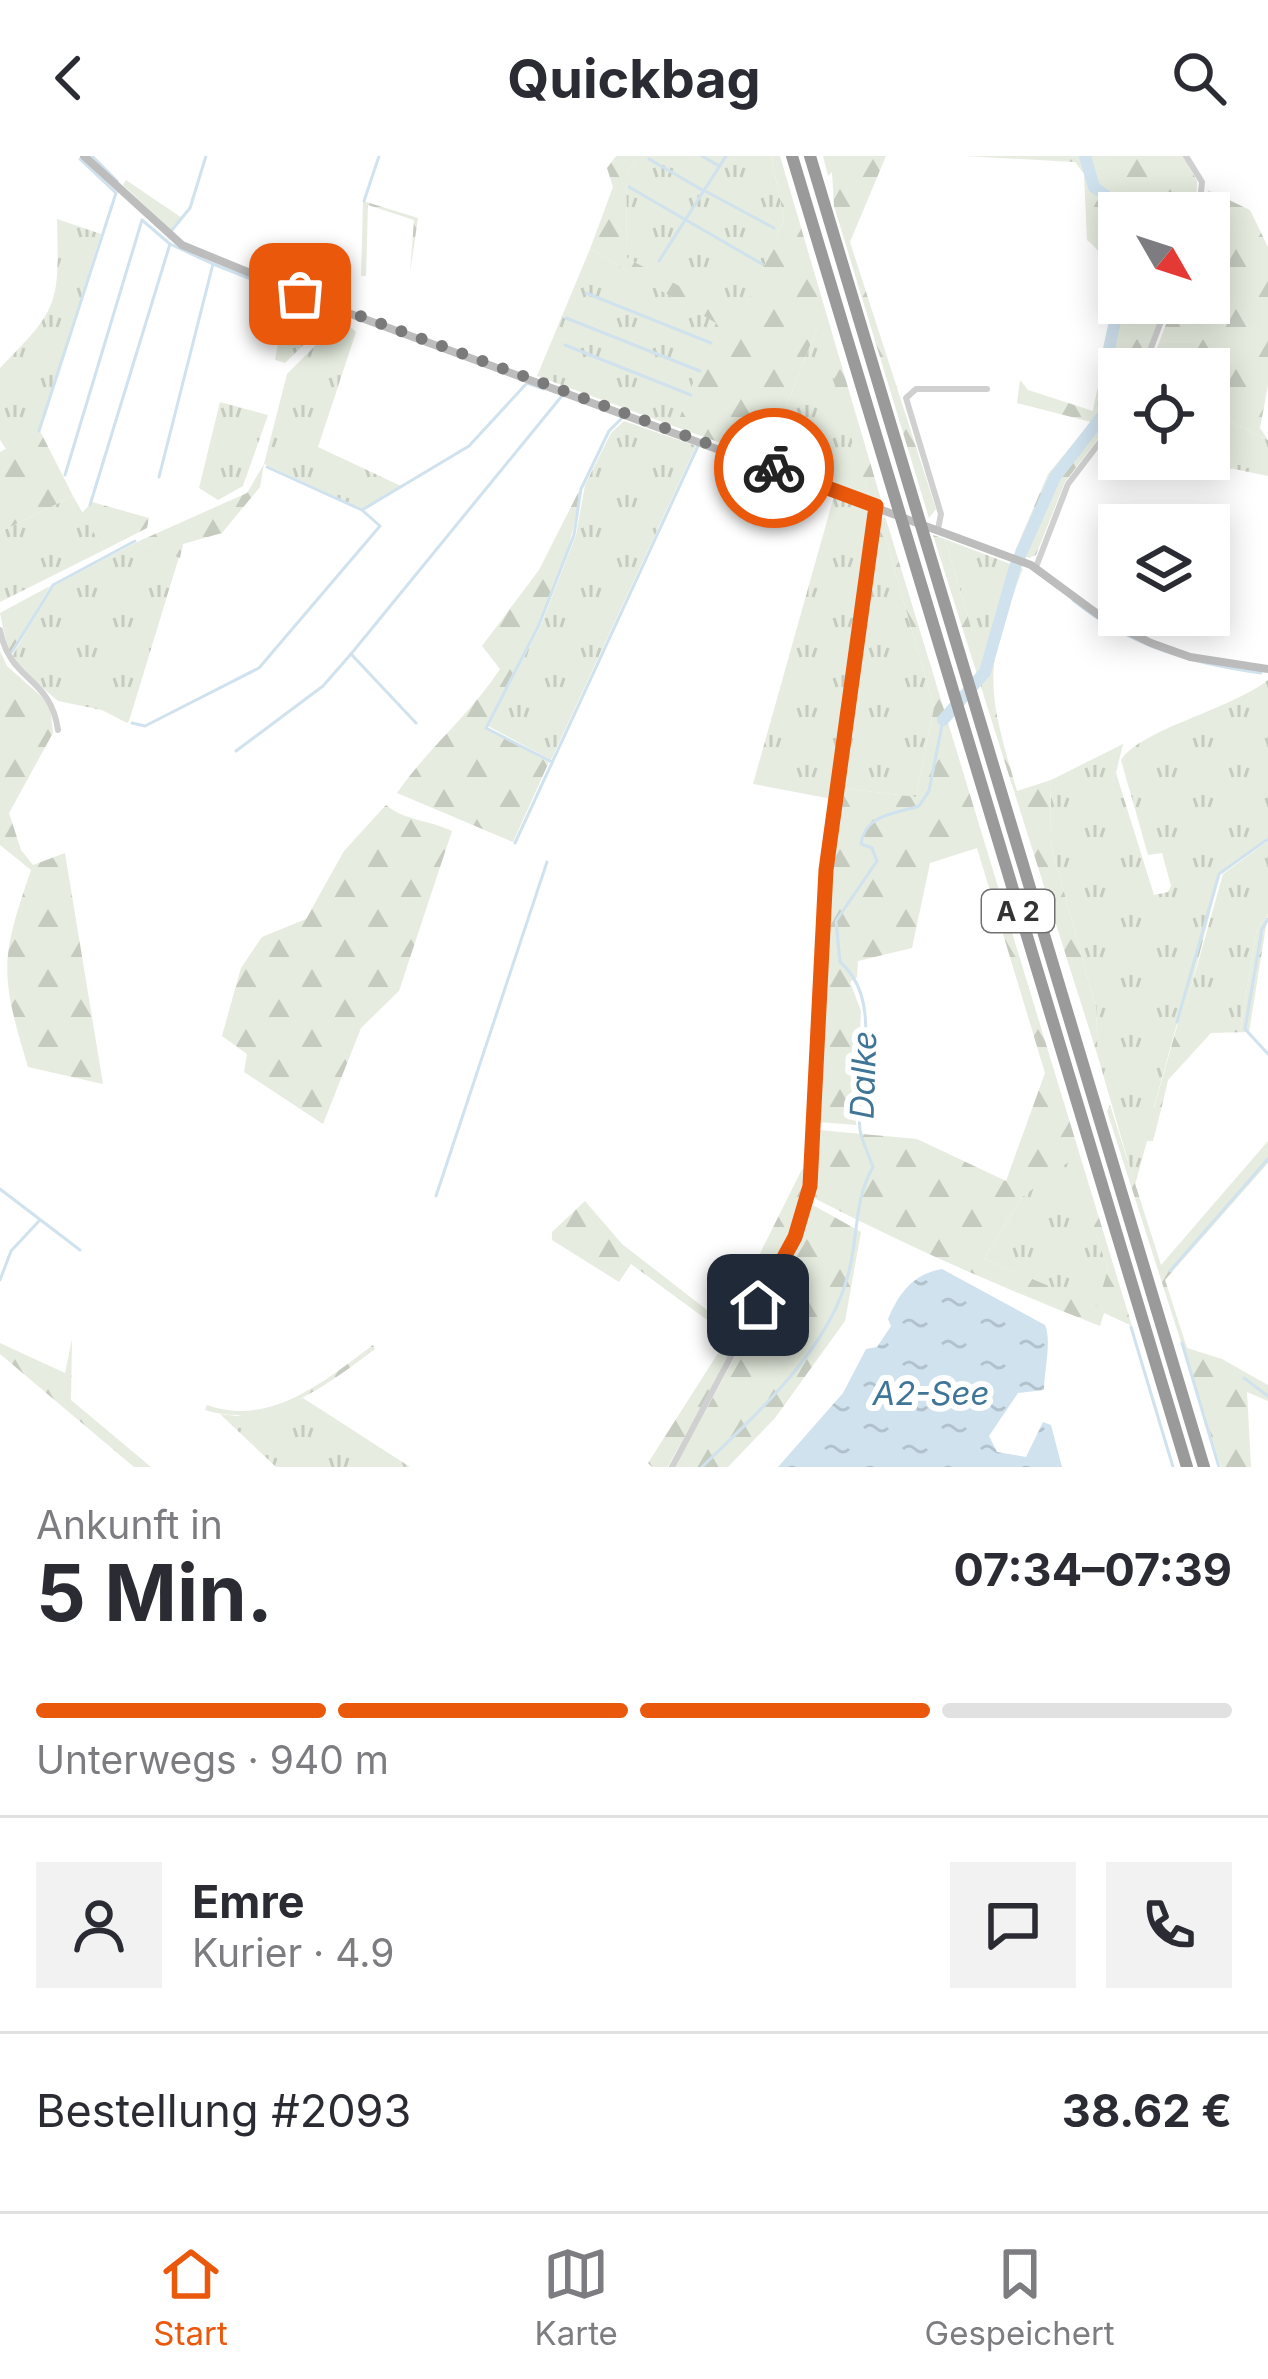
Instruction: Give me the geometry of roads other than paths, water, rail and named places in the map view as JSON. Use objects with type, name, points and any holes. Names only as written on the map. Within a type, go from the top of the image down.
[{"type":"highway","name":"A 2","points":[[792,156],[1187,1467]]},
{"type":"highway","name":"A 2","points":[[810,156],[1204,1467]]},
{"type":"street","points":[[84,156],[182,245],[340,310],[1014,558],[1033,566],[1107,621],[1151,643],[1190,657],[1268,669]]},
{"type":"street","points":[[1186,156],[1202,182],[1201,192]]},
{"type":"street","points":[[938,530],[941,514],[906,398],[916,389],[987,389]]},
{"type":"street","points":[[1033,566],[1068,484],[1098,445]]},
{"type":"street","points":[[672,1467],[795,1237],[810,1186],[826,870],[876,506]]},
{"type":"street","points":[[0,630],[10,662],[52,699],[58,730]]},
{"type":"water","name":"A2-See","points":[[942,1269],[1045,1325],[1044,1390],[1018,1393],[989,1436],[997,1452],[1026,1457],[1043,1422],[1051,1425],[1062,1467],[778,1467],[843,1393],[866,1349],[877,1347],[891,1326],[888,1319],[902,1293],[923,1275]]},
{"type":"waterway","points":[[92,156],[117,181]]},
{"type":"waterway","points":[[172,230],[190,208],[206,156]]},
{"type":"waterway","points":[[364,201],[379,156]]},
{"type":"waterway","points":[[702,156],[719,166]]},
{"type":"waterway","points":[[659,261],[726,156]]},
{"type":"waterway","name":"Dalke","points":[[1085,156],[1094,187],[1101,192]]},
{"type":"waterway","points":[[39,431],[116,193],[80,159]]},
{"type":"waterway","points":[[649,159],[704,191]]},
{"type":"waterway","points":[[629,187],[762,264]]},
{"type":"waterway","points":[[707,192],[774,228]]},
{"type":"waterway","points":[[65,475],[142,220],[170,244],[213,264]]},
{"type":"waterway","points":[[90,505],[170,244]]},
{"type":"waterway","points":[[159,477],[213,264],[251,279]]},
{"type":"waterway","points":[[586,293],[711,343]]},
{"type":"waterway","points":[[566,318],[700,371]]},
{"type":"waterway","name":"Dalke","points":[[943,720],[985,672],[1015,567],[1055,477],[1107,410],[1103,404],[1110,386],[1109,349],[1114,324]]},
{"type":"waterway","points":[[565,345],[691,395]]},
{"type":"waterway","points":[[132,723],[145,726],[259,668],[380,526],[362,510],[469,446],[527,383],[544,389]]},
{"type":"waterway","points":[[351,654],[561,397]]},
{"type":"waterway","points":[[552,762],[486,728],[539,625],[574,535],[581,489],[609,431],[621,419]]},
{"type":"waterway","points":[[515,843],[698,446]]},
{"type":"waterway","points":[[267,467],[362,510]]},
{"type":"waterway","points":[[12,652],[53,585],[135,541]]},
{"type":"waterway","points":[[1073,600],[1116,629],[1162,650],[1261,673]]},
{"type":"waterway","points":[[236,751],[323,686],[351,654],[416,723]]},
{"type":"waterway","name":"Dalke","points":[[702,1467],[788,1380],[824,1330],[848,1275],[862,1193],[873,1167],[860,1130],[865,1042],[862,998],[840,962],[836,921],[877,861],[872,848],[861,844],[868,827],[882,817],[919,806],[929,791],[943,720]]},
{"type":"waterway","points":[[1177,1022],[1219,874],[1268,839]]},
{"type":"waterway","points":[[436,1196],[547,862]]},
{"type":"waterway","points":[[1268,919],[1262,929],[1245,1029],[1268,1054]]},
{"type":"waterway","points":[[1170,1271],[1268,1159]]},
{"type":"waterway","points":[[0,1189],[80,1250]]},
{"type":"waterway","points":[[0,1280],[11,1251],[39,1221]]},
{"type":"waterway","points":[[1131,1327],[1173,1467]]},
{"type":"waterway","points":[[1182,1343],[1219,1467]]},
{"type":"waterway","points":[[1244,1378],[1268,1396]]}]
